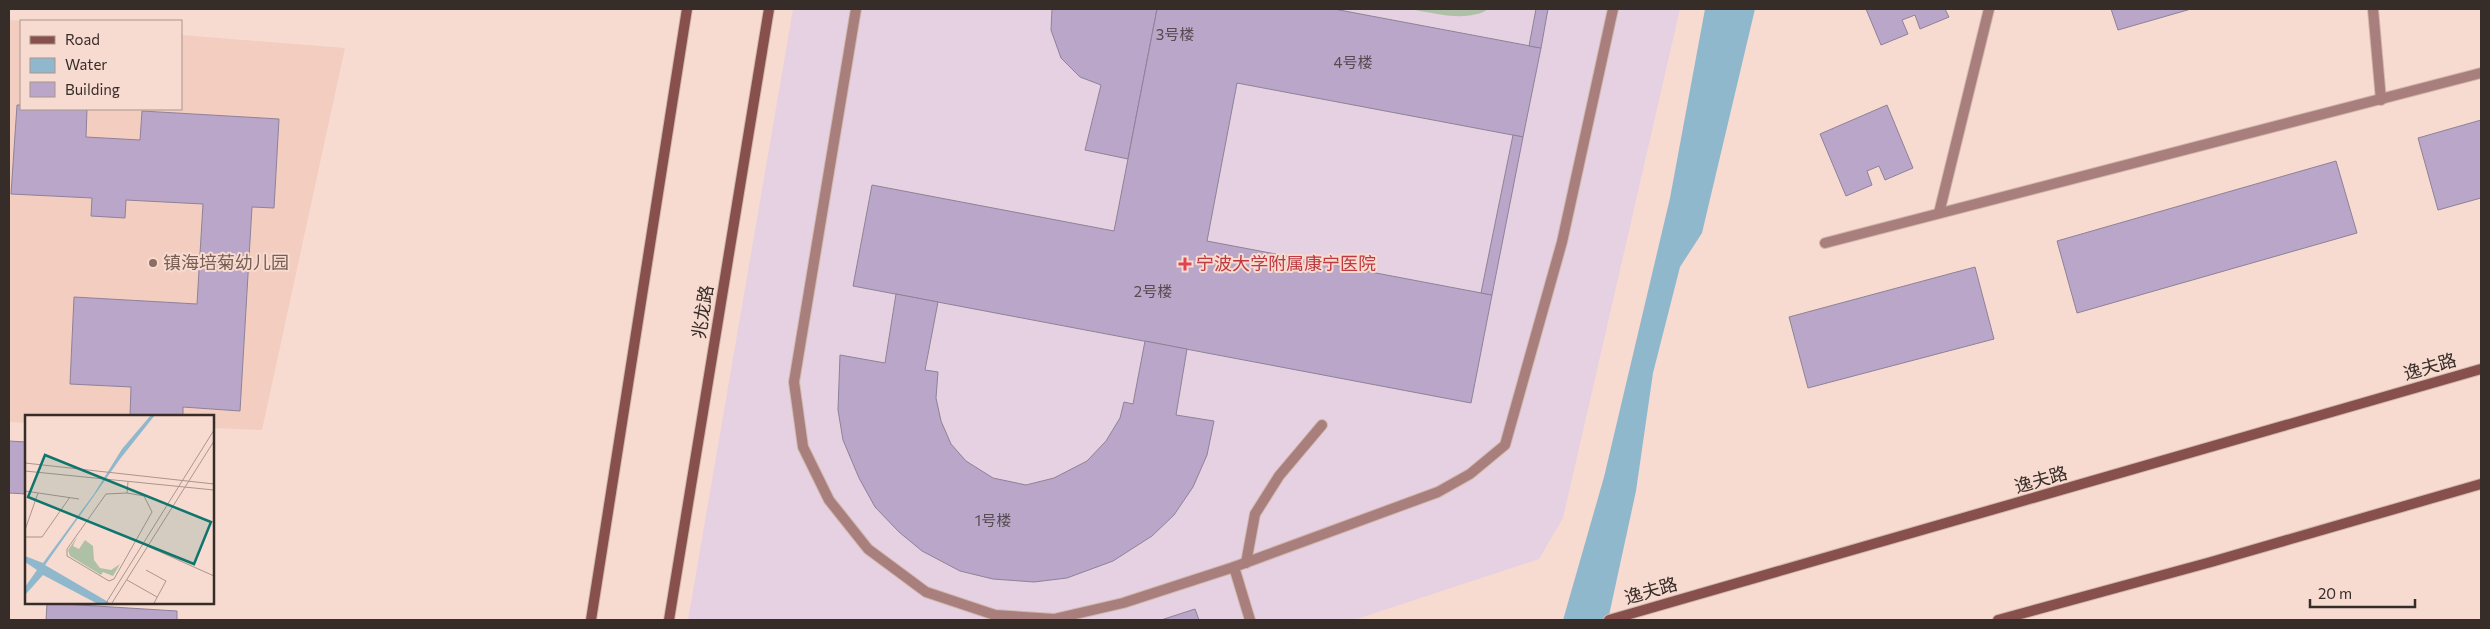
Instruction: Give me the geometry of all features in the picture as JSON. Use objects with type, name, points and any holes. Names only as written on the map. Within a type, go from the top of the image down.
[{"type":"main road","points":[[591,620],[687,9]]},
{"type":"main road","name":"兆龙路","points":[[669,620],[769,9]]},
{"type":"main road","name":"逸夫路","points":[[1608,620],[2481,369]]},
{"type":"main road","points":[[1998,620],[2211,562],[2481,484]]},
{"type":"lane","points":[[856,9],[794,382],[803,447],[829,500],[868,549],[926,592],[995,615],[1054,619],[1122,603],[1234,567],[1438,492],[1470,474],[1505,445],[1562,242],[1613,9]]},
{"type":"lane","points":[[1939,213],[1989,9]]},
{"type":"lane","points":[[2373,9],[2381,100]]},
{"type":"lane","points":[[1825,243],[2481,73]]},
{"type":"lane","points":[[1246,563],[1255,514],[1279,476],[1322,425]]},
{"type":"lane","points":[[1234,567],[1250,620]]},
{"type":"shaded area","name":"宁波大学附属康宁医院","points":[[793,9],[1680,9],[1563,518],[1539,559],[1354,620],[688,620]]},
{"type":"shaded area","name":"镇海培菊幼儿园","points":[[9,20],[20,21],[20,110],[182,110],[182,35],[345,48],[262,430],[214,428],[214,415],[25,415],[25,423],[9,422]]},
{"type":"green space","points":[[1409,9],[1489,9],[1470,15],[1450,16]]},
{"type":"water","points":[[1705,9],[1755,9],[1702,233],[1680,267],[1653,373],[1636,491],[1608,620],[1563,620],[1604,477],[1670,198]]},
{"type":"building","points":[[1052,9],[1157,9],[1128,159],[1085,150],[1101,85],[1080,77],[1061,58],[1051,30]]},
{"type":"building","points":[[1157,9],[1334,9],[1541,48],[1523,137],[1237,83],[1207,241],[1492,295],[1471,403],[853,286],[872,185],[1114,231]]},
{"type":"building","points":[[1536,9],[1548,9],[1541,48],[1529,46]]},
{"type":"building","points":[[1866,9],[1945,9],[1949,17],[1920,29],[1915,15],[1902,20],[1908,34],[1881,45]]},
{"type":"building","points":[[2111,9],[2191,9],[2118,30]]},
{"type":"building","points":[[17,105],[20,105],[20,110],[87,110],[86,137],[140,140],[142,111],[279,119],[274,208],[252,207],[240,411],[183,407],[183,415],[130,415],[131,387],[70,384],[74,297],[197,304],[203,204],[126,200],[125,218],[91,216],[92,198],[11,194]]},
{"type":"building","points":[[1887,105],[1913,168],[1885,180],[1879,166],[1867,171],[1872,185],[1846,196],[1820,134]]},
{"type":"building","points":[[2481,120],[2481,198],[2438,210],[2418,138]]},
{"type":"building","points":[[1513,135],[1523,137],[1492,295],[1481,293]]},
{"type":"building","points":[[2336,161],[2357,233],[2077,313],[2057,241]]},
{"type":"building","points":[[1975,267],[1994,339],[1808,388],[1789,317]]},
{"type":"building","points":[[896,294],[938,302],[925,370],[938,372],[936,398],[941,421],[951,444],[966,461],[993,478],[1026,485],[1054,478],[1087,461],[1106,441],[1120,418],[1124,402],[1133,404],[1145,341],[1187,349],[1176,415],[1214,421],[1207,455],[1193,487],[1174,515],[1152,536],[1113,561],[1067,578],[1034,582],[993,579],[960,571],[922,551],[899,532],[875,507],[859,478],[843,440],[838,410],[840,355],[885,363]]},
{"type":"building","points":[[9,441],[25,442],[25,494],[9,493]]},
{"type":"building","points":[[47,604],[177,611],[177,620],[46,620]]},
{"type":"building","points":[[1195,609],[1199,620],[1161,620]]},
{"type":"place","name":"镇海培菊幼儿园","points":[[153,263]]},
{"type":"place","name":"宁波大学附属康宁医院","points":[[1185,264]]}]
